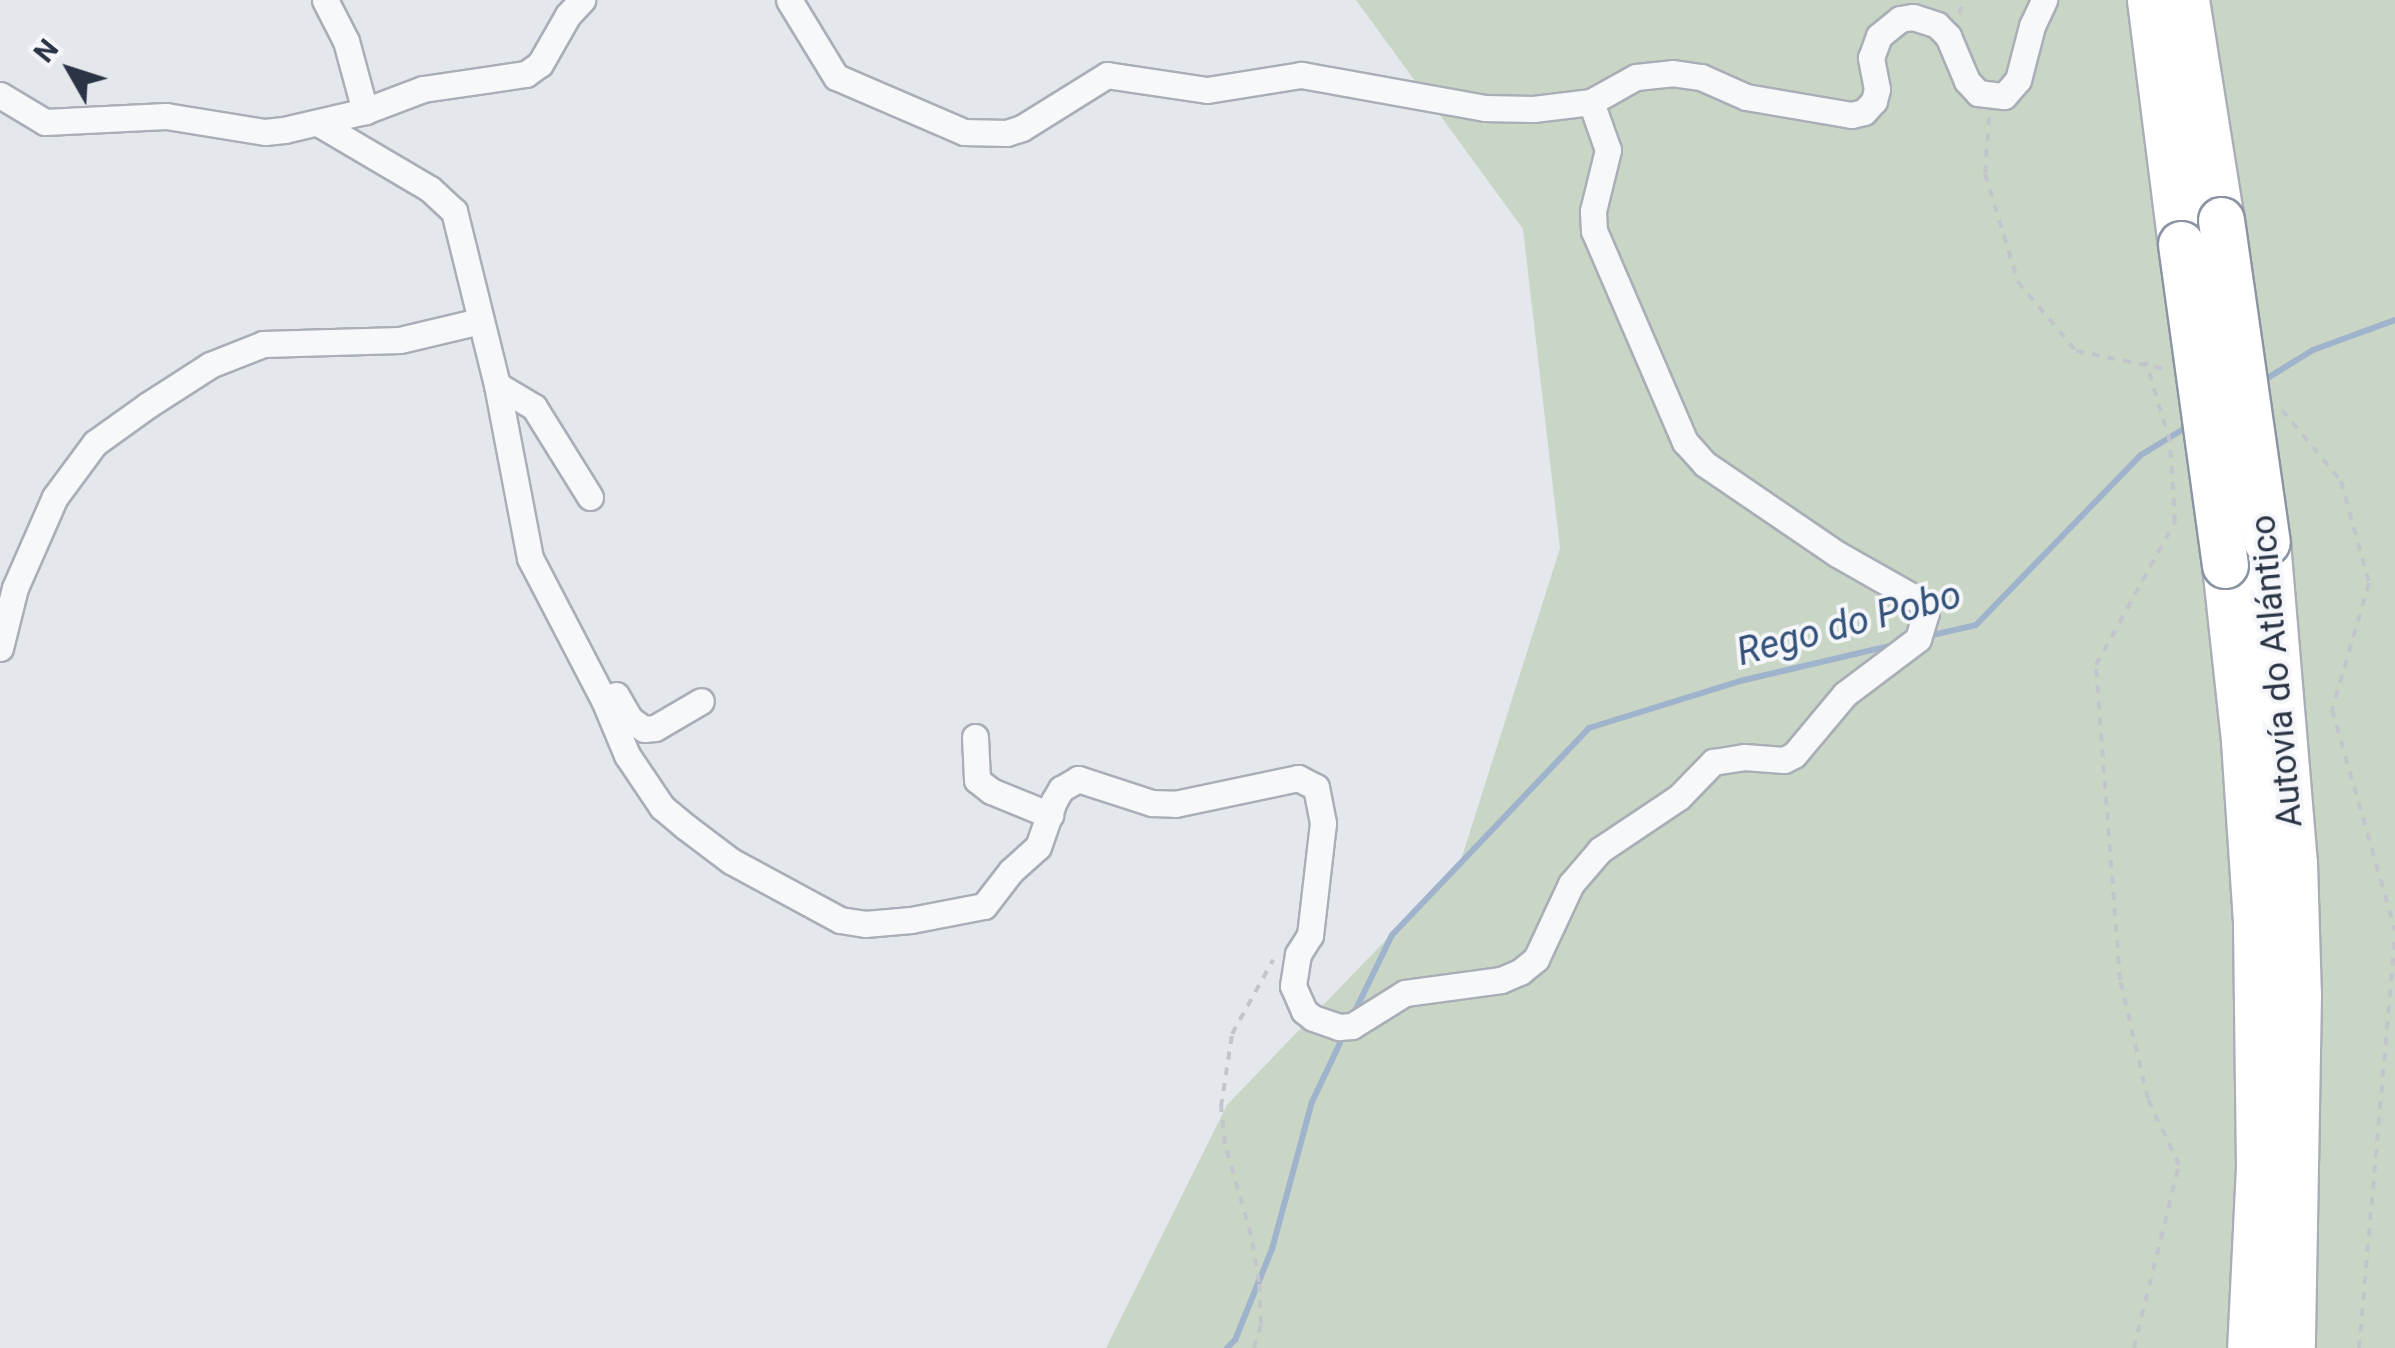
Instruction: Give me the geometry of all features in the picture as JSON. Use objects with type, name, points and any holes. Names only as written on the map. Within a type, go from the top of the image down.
[{"type":"highway","name":"Autovía do Atlántico","points":[[2150,0],[2226,565],[2244,741],[2256,923],[2259,1167],[2250,1348]]},
{"type":"highway","name":"Autovía do Atlántico","points":[[2186,0],[2222,220],[2267,542],[2294,864],[2298,994],[2292,1348]]},
{"type":"street","points":[[325,0],[346,41],[364,111]]},
{"type":"street","points":[[0,95],[45,122],[166,116],[265,132],[364,111],[423,89],[534,70],[568,14],[582,0]]},
{"type":"street","points":[[789,0],[836,77],[964,132],[1007,133],[1022,128],[1106,75],[1207,90],[1302,75],[1485,108],[1533,109],[1591,102],[1636,77],[1672,73],[1701,77],[1763,101],[1852,116],[1864,112],[1874,101],[1877,89],[1870,58],[1879,36],[1900,19],[1912,17],[1937,25],[1948,36],[1967,81],[1990,98],[2013,89],[2044,0]]},
{"type":"street","points":[[318,123],[430,189],[454,211],[498,385],[530,558],[604,700],[627,755],[662,808],[731,860],[840,920],[865,924],[984,906],[1011,871],[1038,847],[1061,790],[1078,779],[1152,803],[1175,804],[1284,778],[1309,781],[1320,798],[1323,822],[1310,935],[1298,954],[1293,986],[1304,1011],[1339,1028],[1352,1026],[1405,993],[1501,980],[1520,972],[1536,959],[1571,884],[1600,850],[1679,797],[1713,762],[1744,757],[1772,761],[1794,755],[1845,694],[1918,639],[1926,613],[1920,601],[1823,545],[1705,464],[1684,442],[1594,230],[1593,211],[1608,150],[1591,102]]},
{"type":"street","points":[[0,648],[15,588],[55,498],[96,443],[148,405],[210,365],[263,344],[400,340],[480,321]]},
{"type":"street","points":[[498,385],[534,407],[590,497]]},
{"type":"street","points":[[554,606],[585,636],[636,725],[655,728],[700,701]]},
{"type":"street","points":[[975,737],[977,780],[991,791],[1050,815]]},
{"type":"path","points":[[1990,98],[1985,174],[2018,282],[2076,351],[2146,362],[2182,374]]},
{"type":"path","points":[[2134,1348],[2180,1164],[2148,1100],[2120,980],[2096,665],[2175,522],[2170,442],[2146,362]]},
{"type":"path","points":[[2270,406],[2288,412],[2341,481],[2369,583],[2332,710],[2395,930]]},
{"type":"path","points":[[2359,1348],[2395,938]]},
{"type":"path","points":[[1254,1348],[1261,1324],[1260,1290],[1251,1236],[1224,1144],[1223,1070],[1232,1034],[1282,948]]},
{"type":"green space","points":[[1356,0],[2395,0],[2395,1348],[1106,1348],[1227,1105],[1460,863],[1560,548],[1523,229]]},
{"type":"waterway","name":"Rego do Pobo","points":[[2261,382],[2313,350],[2395,320]]},
{"type":"waterway","name":"Rego do Pobo","points":[[1924,637],[1976,625],[2141,455],[2190,425]]},
{"type":"waterway","name":"Rego do Pobo","points":[[1356,1009],[1392,935],[1589,728],[1740,681],[1893,645]]},
{"type":"waterway","name":"Rego do Pobo","points":[[1227,1348],[1235,1340],[1272,1249],[1312,1102],[1340,1043]]}]
